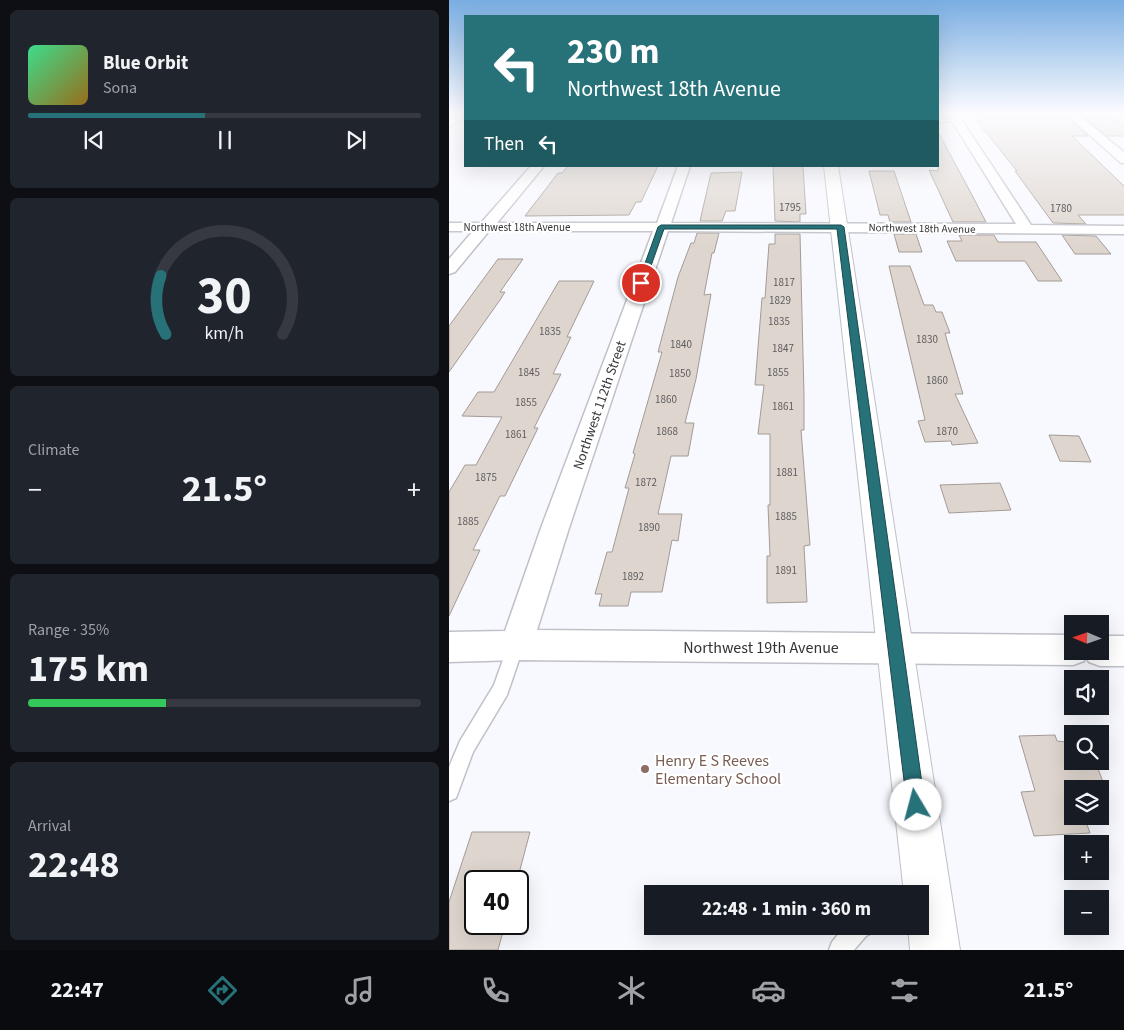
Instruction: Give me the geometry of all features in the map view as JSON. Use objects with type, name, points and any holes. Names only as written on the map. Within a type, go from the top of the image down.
[{"type":"street","points":[[981,157],[1027,230]]},
{"type":"street","points":[[449,269],[536,167]]},
{"type":"street","name":"Northwest 112th Street","points":[[516,645],[684,167]]},
{"type":"street","points":[[831,167],[841,227],[895,647],[923,885]]},
{"type":"street","name":"Northwest 18th Avenue","points":[[449,227],[841,227],[1124,230]]},
{"type":"street","name":"Northwest 19th Avenue","points":[[449,646],[895,647],[1064,650]]},
{"type":"street","points":[[1109,651],[1124,651]]},
{"type":"street","points":[[929,922],[935,950]]},
{"type":"lane","points":[[449,791],[466,747],[501,689],[516,645]]},
{"type":"lane","points":[[840,950],[854,935]]},
{"type":"building","points":[[939,157],[952,157],[986,222],[953,222],[929,170],[938,171]]},
{"type":"building","points":[[1006,157],[1094,157],[1125,187],[1125,215],[1078,215],[1086,224],[1053,223],[1015,171],[1017,171]]},
{"type":"building","points":[[567,167],[658,167],[641,202],[636,202],[629,215],[525,216],[558,173],[562,173]]},
{"type":"building","points":[[773,167],[803,167],[806,214],[800,214],[800,222],[775,221]]},
{"type":"building","points":[[869,171],[894,171],[911,222],[890,222],[888,215],[880,215]]},
{"type":"building","points":[[742,172],[735,211],[726,211],[722,221],[700,221],[711,173]]},
{"type":"building","points":[[697,233],[719,233],[714,253],[712,253],[704,295],[711,294],[696,379],[685,423],[694,423],[688,456],[671,456],[658,514],[682,514],[678,541],[672,540],[662,592],[631,592],[628,606],[599,606],[602,594],[595,594],[607,552],[612,552],[629,488],[625,488],[635,454],[633,453],[662,352],[658,352],[678,277],[691,243],[694,243]]},
{"type":"building","points":[[775,234],[800,234],[804,395],[804,430],[801,430],[810,545],[804,546],[807,602],[767,603],[767,556],[770,556],[768,505],[770,505],[770,434],[758,434],[764,385],[755,385],[762,298],[765,298],[769,244],[775,244]]},
{"type":"building","points":[[894,234],[916,234],[922,252],[899,252]]},
{"type":"building","points":[[959,235],[994,235],[998,242],[1036,242],[1062,281],[1038,281],[1025,261],[956,261],[947,241],[962,241]]},
{"type":"building","points":[[1062,235],[1096,236],[1111,254],[1075,254]]},
{"type":"building","points":[[498,259],[523,259],[500,292],[505,292],[500,300],[449,372],[449,326]]},
{"type":"building","points":[[889,266],[910,266],[924,305],[933,305],[936,312],[942,312],[950,333],[945,333],[963,394],[955,394],[978,443],[952,445],[951,441],[925,442],[918,421],[925,420]]},
{"type":"building","points":[[559,281],[594,281],[567,337],[571,337],[553,374],[561,374],[534,428],[538,428],[505,496],[500,496],[473,550],[480,550],[449,616],[449,492],[465,465],[476,465],[502,417],[462,416],[478,392],[494,392]]},
{"type":"building","points":[[1049,435],[1079,436],[1091,462],[1060,461]]},
{"type":"building","points":[[1000,483],[1011,510],[949,513],[940,485]]},
{"type":"building","points":[[1055,735],[1057,741],[1064,742],[1064,770],[1098,770],[1102,780],[1064,780],[1064,825],[1087,825],[1090,833],[1034,836],[1021,792],[1035,791],[1019,736]]},
{"type":"building","points":[[472,832],[530,832],[520,870],[464,870],[464,935],[502,935],[498,950],[449,950],[449,902]]},
{"type":"place","name":"Henry E S Reeves Elementary School","points":[[645,769]]},
{"type":"route","points":[[641,283],[661,227],[841,227],[916,805]]}]
